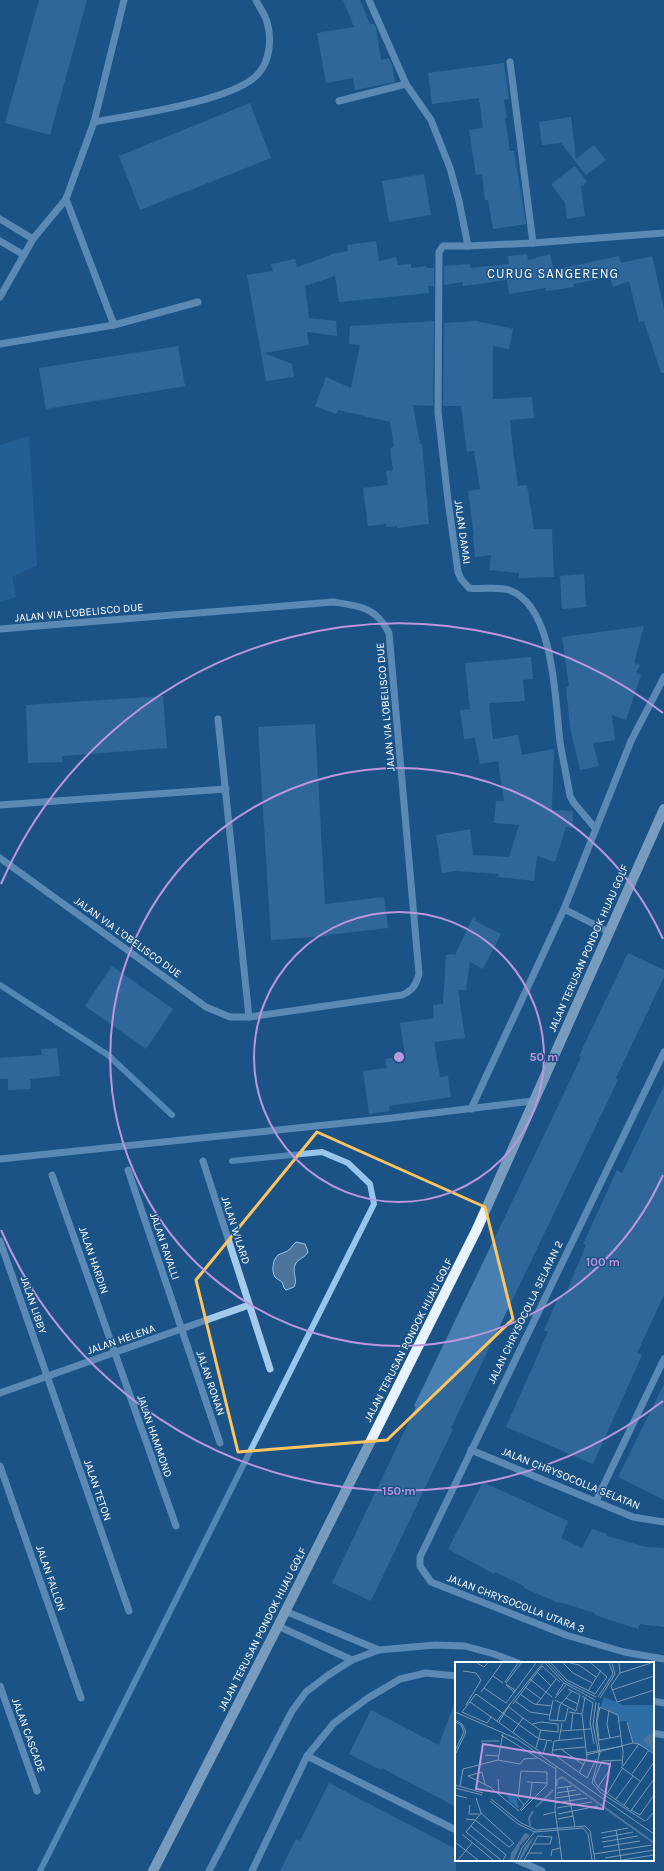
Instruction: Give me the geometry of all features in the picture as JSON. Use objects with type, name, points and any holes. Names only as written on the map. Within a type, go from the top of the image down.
[{"type":"main road","name":"JALAN TERUSAN PONDOK HIJAU GOLF","points":[[153,1871],[278,1626],[477,1229],[664,809]]},
{"type":"street","points":[[0,297],[33,239],[66,199],[94,122],[124,0]]},
{"type":"street","points":[[94,122],[199,102],[242,85],[258,74],[267,57],[270,41],[267,22],[256,0]]},
{"type":"street","points":[[369,0],[406,84],[431,120],[450,168],[459,201],[468,246],[533,243],[664,233]]},
{"type":"street","points":[[510,62],[533,243]]},
{"type":"street","points":[[339,101],[406,84]]},
{"type":"street","points":[[66,199],[114,325]]},
{"type":"street","points":[[0,219],[33,239]]},
{"type":"street","points":[[0,241],[24,255]]},
{"type":"street","name":"JALAN DAMAI","points":[[468,246],[443,246],[439,252],[438,412],[458,572],[461,579],[469,588],[508,590],[520,597],[539,620],[549,647],[561,749],[570,796],[595,828]]},
{"type":"street","points":[[0,344],[114,325],[198,302]]},
{"type":"street","name":"JALAN VIA L'OBELISCO DUE","points":[[0,629],[332,602],[360,607],[371,611],[382,619],[390,633],[419,974],[416,983],[410,992],[402,995],[249,1017],[230,1017],[206,1007],[0,858]]},
{"type":"street","points":[[471,1109],[564,909],[595,828],[631,741],[664,677]]},
{"type":"street","points":[[218,719],[249,1017]]},
{"type":"street","points":[[0,805],[226,789]]},
{"type":"street","points":[[564,909],[608,932]]},
{"type":"street","name":"JALAN CHRYSOCOLLA SELATAN 2","points":[[431,1582],[420,1566],[420,1557],[664,1052]]},
{"type":"street","points":[[0,1159],[471,1109],[533,1101]]},
{"type":"street","name":"JALAN WILARD","points":[[203,1161],[270,1369]]},
{"type":"street","name":"JALAN RAVALLI","points":[[128,1170],[182,1329]]},
{"type":"street","name":"JALAN HARDIN","points":[[52,1175],[115,1353]]},
{"type":"street","name":"JALAN LIBBY","points":[[0,1241],[47,1377]]},
{"type":"street","name":"JALAN HELENA","points":[[0,1394],[249,1305]]},
{"type":"street","name":"JALAN RONAN","points":[[182,1329],[220,1443]]},
{"type":"street","name":"JALAN HAMMOND","points":[[115,1353],[176,1526]]},
{"type":"street","points":[[596,1501],[664,1359]]},
{"type":"street","name":"JALAN TETON","points":[[47,1377],[129,1611]]},
{"type":"street","name":"JALAN CHRYSOCOLLA SELATAN","points":[[471,1450],[633,1517],[664,1522]]},
{"type":"street","name":"JALAN FALLON","points":[[0,1466],[80,1698]]},
{"type":"street","name":"JALAN CHRYSOCOLLA UTARA 3","points":[[431,1582],[566,1635],[624,1652],[664,1659]]},
{"type":"street","points":[[285,1611],[379,1650]]},
{"type":"street","points":[[278,1626],[352,1660]]},
{"type":"street","points":[[209,1871],[292,1712],[306,1692],[352,1660],[379,1650],[435,1645],[465,1646],[515,1662]]},
{"type":"street","points":[[252,1871],[307,1756],[334,1723],[368,1698],[400,1679],[426,1673],[455,1676]]},
{"type":"street","name":"JALAN CASCADE","points":[[0,1686],[37,1791]]},
{"type":"street","points":[[654,1701],[664,1703]]},
{"type":"street","points":[[654,1733],[664,1735]]},
{"type":"street","points":[[307,1756],[455,1830]]},
{"type":"street","points":[[520,1861],[542,1871]]},
{"type":"highlighted area","points":[[317,1132],[485,1207],[513,1319],[387,1440],[238,1452],[196,1280]]},
{"type":"shaded area","points":[[29,436],[37,565],[12,577],[16,597],[0,602],[0,445]]},
{"type":"shaded area","points":[[296,1242],[305,1244],[308,1252],[297,1261],[295,1265],[294,1287],[286,1290],[282,1282],[275,1277],[273,1265],[278,1255],[289,1250]]},
{"type":"building","points":[[39,0],[87,0],[50,135],[5,123]]},
{"type":"building","points":[[343,0],[360,0],[370,24],[374,24],[376,28],[381,60],[389,58],[392,65],[395,82],[355,90],[353,78],[326,83],[317,33],[354,27]]},
{"type":"building","points":[[504,63],[509,99],[504,100],[507,118],[505,118],[510,151],[514,151],[526,224],[493,229],[488,200],[485,200],[482,174],[476,175],[469,130],[483,128],[479,98],[432,104],[428,73]]},
{"type":"building","points":[[250,103],[271,158],[140,210],[119,156]]},
{"type":"building","points":[[571,117],[576,159],[594,145],[606,160],[586,175],[561,143],[542,145],[539,122]]},
{"type":"building","points":[[575,166],[587,182],[581,187],[585,216],[567,219],[565,203],[551,184]]},
{"type":"building","points":[[424,174],[431,215],[389,222],[382,181]]},
{"type":"building","points":[[376,241],[379,261],[396,257],[398,265],[411,264],[411,268],[426,266],[426,268],[434,268],[434,286],[428,286],[429,293],[339,302],[335,276],[305,286],[309,318],[336,321],[337,336],[307,332],[309,345],[264,353],[292,364],[294,377],[266,381],[247,275],[273,271],[271,264],[295,259],[297,267],[331,254],[348,251],[347,245]]},
{"type":"building","points":[[527,254],[528,260],[550,254],[554,270],[619,256],[621,263],[652,256],[664,309],[664,373],[661,373],[644,321],[639,322],[629,281],[613,287],[610,277],[573,284],[574,287],[546,291],[546,288],[509,294],[507,280],[463,286],[463,282],[444,285],[444,266],[470,264],[470,268],[509,264],[508,256]]},
{"type":"building","points":[[434,321],[433,406],[413,405],[420,444],[422,444],[429,524],[397,528],[397,526],[386,527],[386,524],[368,526],[363,488],[388,485],[386,471],[393,470],[390,448],[394,447],[390,422],[338,410],[336,414],[315,406],[326,377],[351,388],[360,345],[349,344],[350,326]]},
{"type":"building","points":[[476,321],[513,329],[509,349],[493,346],[493,399],[532,397],[534,418],[510,420],[513,450],[518,486],[527,485],[534,529],[552,529],[554,577],[519,578],[519,573],[489,570],[491,555],[475,557],[474,535],[468,491],[480,489],[474,451],[467,452],[461,406],[443,406],[444,323]]},
{"type":"building","points":[[178,346],[185,386],[46,409],[39,368]]},
{"type":"building","points":[[584,574],[586,607],[562,609],[560,576]]},
{"type":"building","points":[[644,626],[634,663],[640,665],[636,673],[641,675],[626,720],[612,715],[615,740],[593,743],[599,766],[580,770],[570,727],[566,687],[569,686],[562,637]]},
{"type":"building","points":[[531,657],[533,679],[523,680],[525,701],[489,703],[493,739],[518,735],[522,755],[554,749],[552,810],[573,811],[573,828],[566,827],[555,862],[537,856],[534,881],[498,877],[499,874],[456,871],[442,873],[436,835],[470,829],[473,855],[509,857],[519,825],[494,823],[496,801],[504,801],[498,761],[480,764],[475,738],[464,739],[460,710],[470,709],[465,663]]},
{"type":"building","points":[[163,696],[167,748],[62,756],[62,762],[28,763],[26,705]]},
{"type":"building","points":[[315,724],[325,904],[384,897],[388,928],[327,936],[271,940],[258,727]]},
{"type":"building","points":[[473,917],[476,918],[475,921],[501,934],[483,969],[470,962],[466,990],[458,990],[465,1038],[434,1042],[440,1077],[448,1076],[451,1097],[389,1106],[390,1111],[369,1114],[363,1071],[387,1068],[385,1059],[405,1056],[400,1023],[434,1018],[433,1005],[443,1004],[446,955],[454,954],[454,957]]},
{"type":"building","points":[[628,953],[664,970],[664,977],[616,1078],[618,1080],[451,1428],[453,1429],[371,1601],[332,1583],[416,1407],[414,1406],[560,1102],[581,1057],[579,1056]]},
{"type":"building","points":[[112,966],[173,1009],[146,1049],[85,1006]]},
{"type":"building","points":[[57,1048],[60,1076],[30,1079],[31,1089],[8,1090],[8,1079],[0,1079],[0,1058],[42,1055],[41,1049]]},
{"type":"building","points":[[664,1086],[664,1295],[637,1353],[642,1355],[593,1464],[506,1427],[548,1332],[544,1330],[559,1296],[564,1298],[586,1245],[583,1244],[617,1170],[622,1173]]},
{"type":"building","points":[[664,1384],[664,1500],[618,1477]]},
{"type":"building","points":[[483,1482],[568,1521],[561,1538],[582,1548],[592,1529],[607,1534],[607,1536],[646,1547],[664,1548],[664,1627],[640,1624],[638,1629],[595,1615],[595,1613],[559,1603],[524,1588],[524,1586],[495,1572],[494,1574],[448,1549]]},
{"type":"building","points":[[455,1704],[455,1806],[382,1768],[381,1770],[349,1754],[371,1710],[439,1745]]},
{"type":"building","points":[[329,1783],[455,1848],[456,1871],[280,1871],[296,1839],[300,1841]]},
{"type":"waterway","points":[[0,985],[108,1055],[172,1115]]},
{"type":"waterway","points":[[40,1871],[374,1204],[370,1184],[348,1163],[322,1152],[232,1161]]},
{"type":"district","name":"CURUG SANGERENG","points":[[553,273]]}]
